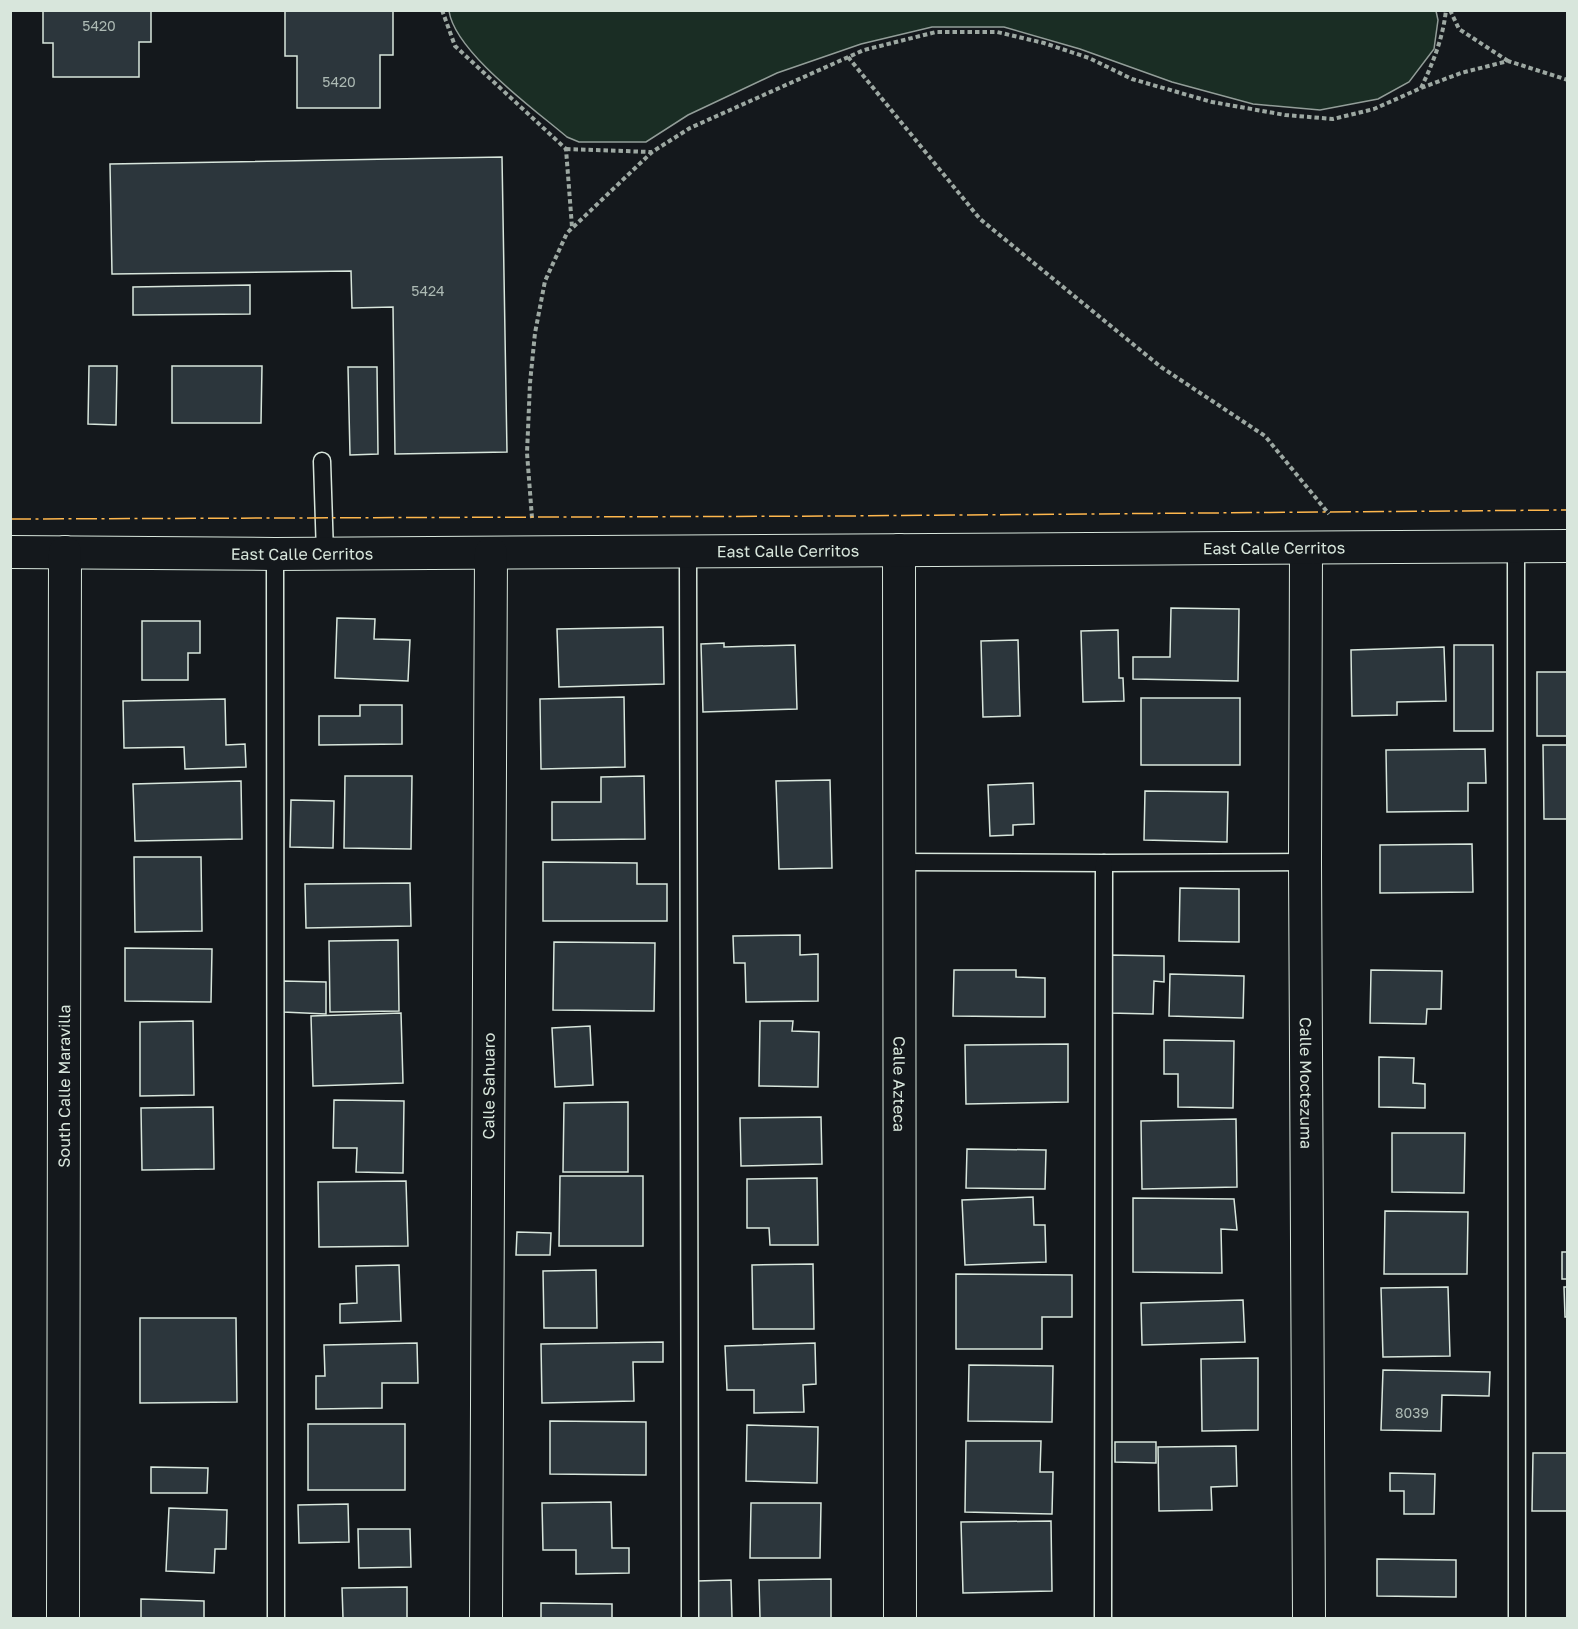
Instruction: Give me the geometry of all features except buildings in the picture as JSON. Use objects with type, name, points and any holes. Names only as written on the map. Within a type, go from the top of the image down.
[{"type":"street","name":"East Calle Cerritos","points":[[10,552],[325,554],[1568,546]]},
{"type":"street","name":"Calle Moctezuma","points":[[1306,549],[1305,861],[1309,1618]]},
{"type":"street","name":"Calle Azteca","points":[[899,550],[900,1618]]},
{"type":"street","name":"South Calle Maravilla","points":[[63,1618],[65,552]]},
{"type":"street","name":"Calle Sahuaro","points":[[486,1618],[491,553]]},
{"type":"lane","points":[[322,461],[325,554]]},
{"type":"lane","points":[[1516,547],[1517,1618]]},
{"type":"lane","points":[[688,552],[690,1618]]},
{"type":"lane","points":[[275,554],[276,1618]]},
{"type":"lane","points":[[899,861],[1104,863],[1305,861]]},
{"type":"lane","points":[[1103,1618],[1104,863]]},
{"type":"path","points":[[442,10],[455,46],[566,148],[652,152]]},
{"type":"path","points":[[1448,10],[1459,29],[1508,61],[1568,80]]},
{"type":"path","points":[[1420,88],[1432,64],[1444,30],[1448,10]]},
{"type":"path","points":[[533,553],[527,453],[530,383],[535,333],[545,281],[567,233],[652,152],[690,128],[864,50],[936,32],[997,32],[1044,43],[1089,58],[1132,79],[1212,102],[1285,115],[1333,119],[1374,109],[1461,72],[1508,61]]},
{"type":"path","points":[[848,57],[980,219],[1161,367],[1266,436],[1331,516],[1348,548]]},
{"type":"path","points":[[566,148],[572,228]]},
{"type":"green space","points":[[449,11],[1436,11],[1438,20],[1434,49],[1409,82],[1378,99],[1320,110],[1253,104],[1172,82],[1080,49],[1004,27],[932,27],[861,44],[777,73],[688,115],[646,142],[579,142],[567,137],[480,62],[454,27]]},
{"type":"power","points":[[10,519],[842,516],[1568,510]]}]
